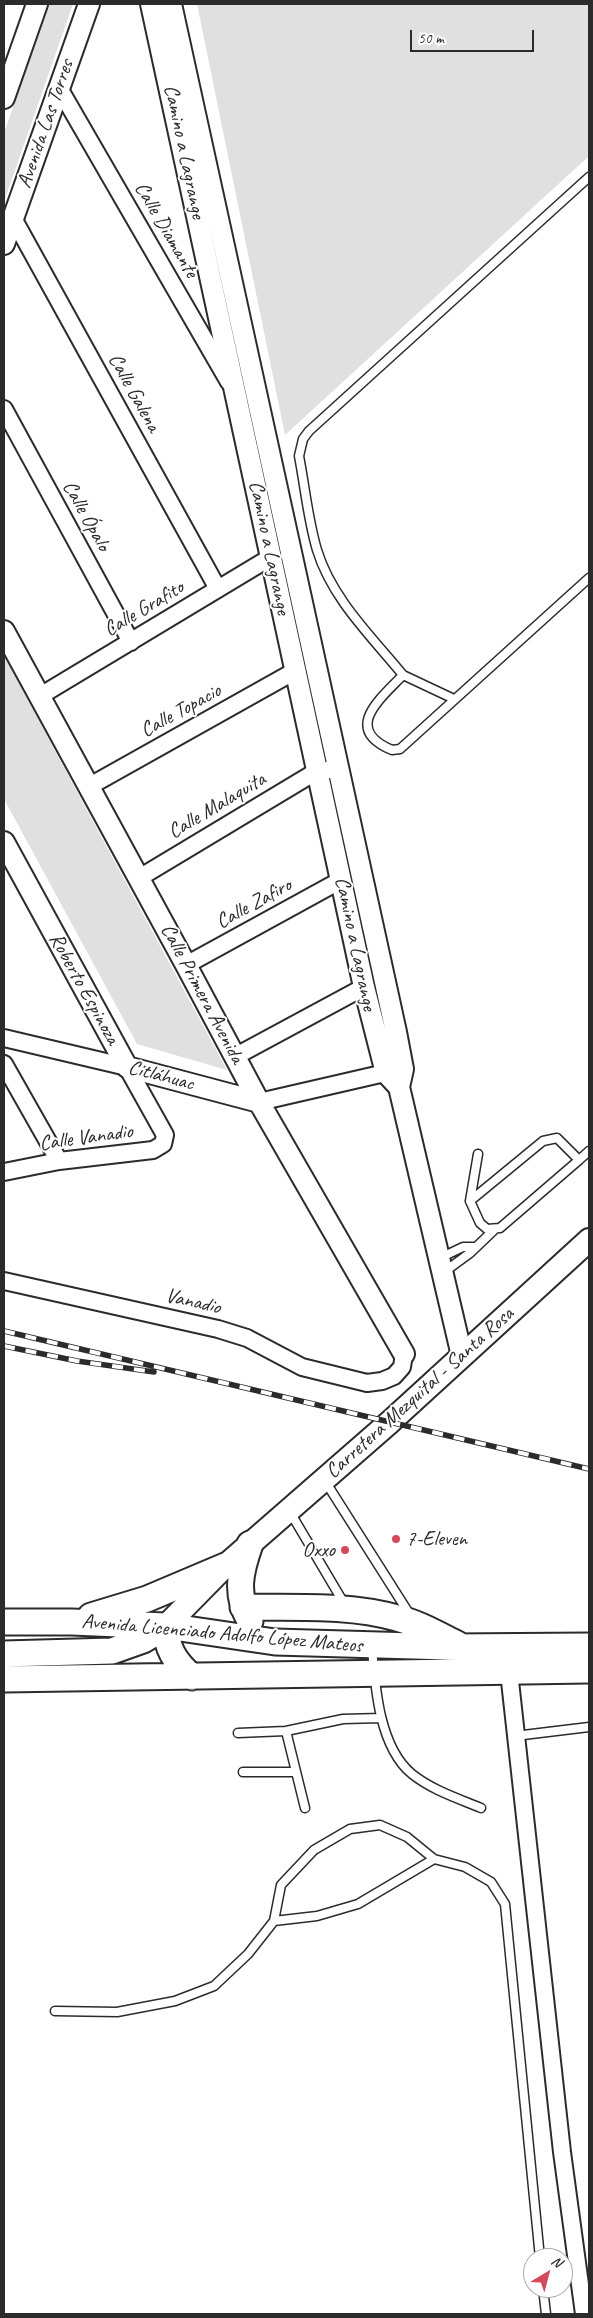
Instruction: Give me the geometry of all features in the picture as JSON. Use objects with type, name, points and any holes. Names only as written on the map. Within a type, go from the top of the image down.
[{"type":"main road","name":"Carretera Mezquital - Santa Rosa","points":[[166,1626],[225,1566],[324,1480],[589,1240]]},
{"type":"main road","points":[[250,1544],[239,1577],[239,1592],[243,1607],[250,1620],[275,1642]]},
{"type":"main road","points":[[72,1622],[147,1599],[225,1566]]},
{"type":"main road","points":[[243,1607],[348,1609],[387,1615],[415,1623],[463,1647]]},
{"type":"main road","name":"Avenida Licenciado Adolfo López Mateos","points":[[4,1622],[72,1622],[166,1626],[275,1642],[372,1646],[589,1646]]},
{"type":"main road","points":[[4,1654],[112,1651],[143,1640],[166,1626]]},
{"type":"main road","points":[[166,1626],[166,1639],[174,1659],[192,1677]]},
{"type":"main road","name":"Avenida Licenciado Adolfo López Mateos","points":[[4,1679],[589,1670]]},
{"type":"street","points":[[4,98],[37,4]]},
{"type":"street","name":"Avenida Las Torres","points":[[4,244],[88,4]]},
{"type":"street","name":"Camino a Lagrange","points":[[151,4],[364,987],[396,1076]]},
{"type":"street","name":"Camino a Lagrange","points":[[171,4],[338,769],[396,1076],[462,1356]]},
{"type":"street","name":"Calle Diamante","points":[[59,88],[236,394]]},
{"type":"street","name":"Calle Galena","points":[[14,218],[218,589]]},
{"type":"street","name":"Calle Ópalo","points":[[4,409],[131,642]]},
{"type":"street","name":"Calle Grafito","points":[[40,696],[271,557]]},
{"type":"street","name":"Calle Primera Avenida","points":[[4,631],[236,1056],[259,1102],[404,1354]]},
{"type":"street","name":"Calle Topacio","points":[[88,787],[295,672]]},
{"type":"street","points":[[317,771],[338,769]]},
{"type":"street","name":"Calle Malaquita","points":[[139,878],[317,771]]},
{"type":"street","name":"Roberto Espinoza","points":[[4,842],[165,1135]]},
{"type":"street","name":"Calle Zafiro","points":[[186,965],[341,880]]},
{"type":"street","points":[[236,1056],[364,987]]},
{"type":"street","name":"Citláhuac","points":[[4,1038],[127,1067],[259,1102]]},
{"type":"street","points":[[4,1064],[60,1162]]},
{"type":"street","points":[[259,1102],[396,1076]]},
{"type":"street","name":"Calle Vanadio","points":[[4,1172],[60,1162],[153,1150],[163,1144],[165,1135]]},
{"type":"street","name":"Vanadio","points":[[4,1281],[218,1329],[247,1338],[302,1367],[367,1383],[382,1381],[394,1376],[402,1368],[404,1354]]},
{"type":"street","points":[[509,1672],[562,2152],[584,2314]]},
{"type":"lane","points":[[454,698],[403,675],[340,597],[328,576],[317,550],[298,456],[300,446],[309,431],[589,177]]},
{"type":"lane","points":[[403,675],[373,706],[368,715],[367,724],[371,735],[384,747],[392,750],[400,748],[589,578]]},
{"type":"lane","points":[[470,1201],[548,1138],[560,1140],[579,1160]]},
{"type":"lane","points":[[441,1266],[470,1253],[475,1246],[494,1230],[500,1228],[589,1151]]},
{"type":"lane","points":[[478,1154],[470,1201],[480,1224],[494,1230]]},
{"type":"lane","points":[[441,1266],[463,1247],[475,1246]]},
{"type":"lane","points":[[324,1480],[415,1623]]},
{"type":"lane","points":[[289,1510],[348,1609]]},
{"type":"lane","points":[[372,1646],[381,1718],[397,1754],[410,1772],[431,1786],[481,1808]]},
{"type":"lane","points":[[238,1734],[286,1731],[334,1720],[381,1718]]},
{"type":"lane","points":[[515,1736],[589,1727]]},
{"type":"lane","points":[[286,1731],[294,1772],[305,1808]]},
{"type":"lane","points":[[243,1772],[294,1772]]},
{"type":"lane","points":[[55,2011],[117,2012],[174,2001],[214,1986],[248,1954],[274,1921],[281,1885],[314,1850],[350,1829],[380,1825],[407,1837],[434,1859],[465,1866],[491,1882],[505,1904],[539,2248]]},
{"type":"lane","points":[[274,1921],[317,1916],[358,1904],[434,1859]]},
{"type":"lane","points":[[544,2298],[546,2314]]},
{"type":"shaded area","points":[[50,4],[73,4],[4,202],[4,133]]},
{"type":"shaded area","points":[[197,4],[589,4],[589,156],[285,435]]},
{"type":"shaded area","points":[[4,656],[227,1070],[137,1044],[4,799]]},
{"type":"railway","points":[[4,1331],[589,1469]]},
{"type":"railway","points":[[4,1346],[77,1361],[154,1372]]},
{"type":"place","name":"7-Eleven","points":[[396,1539]]},
{"type":"place","name":"Oxxo","points":[[345,1550]]}]
